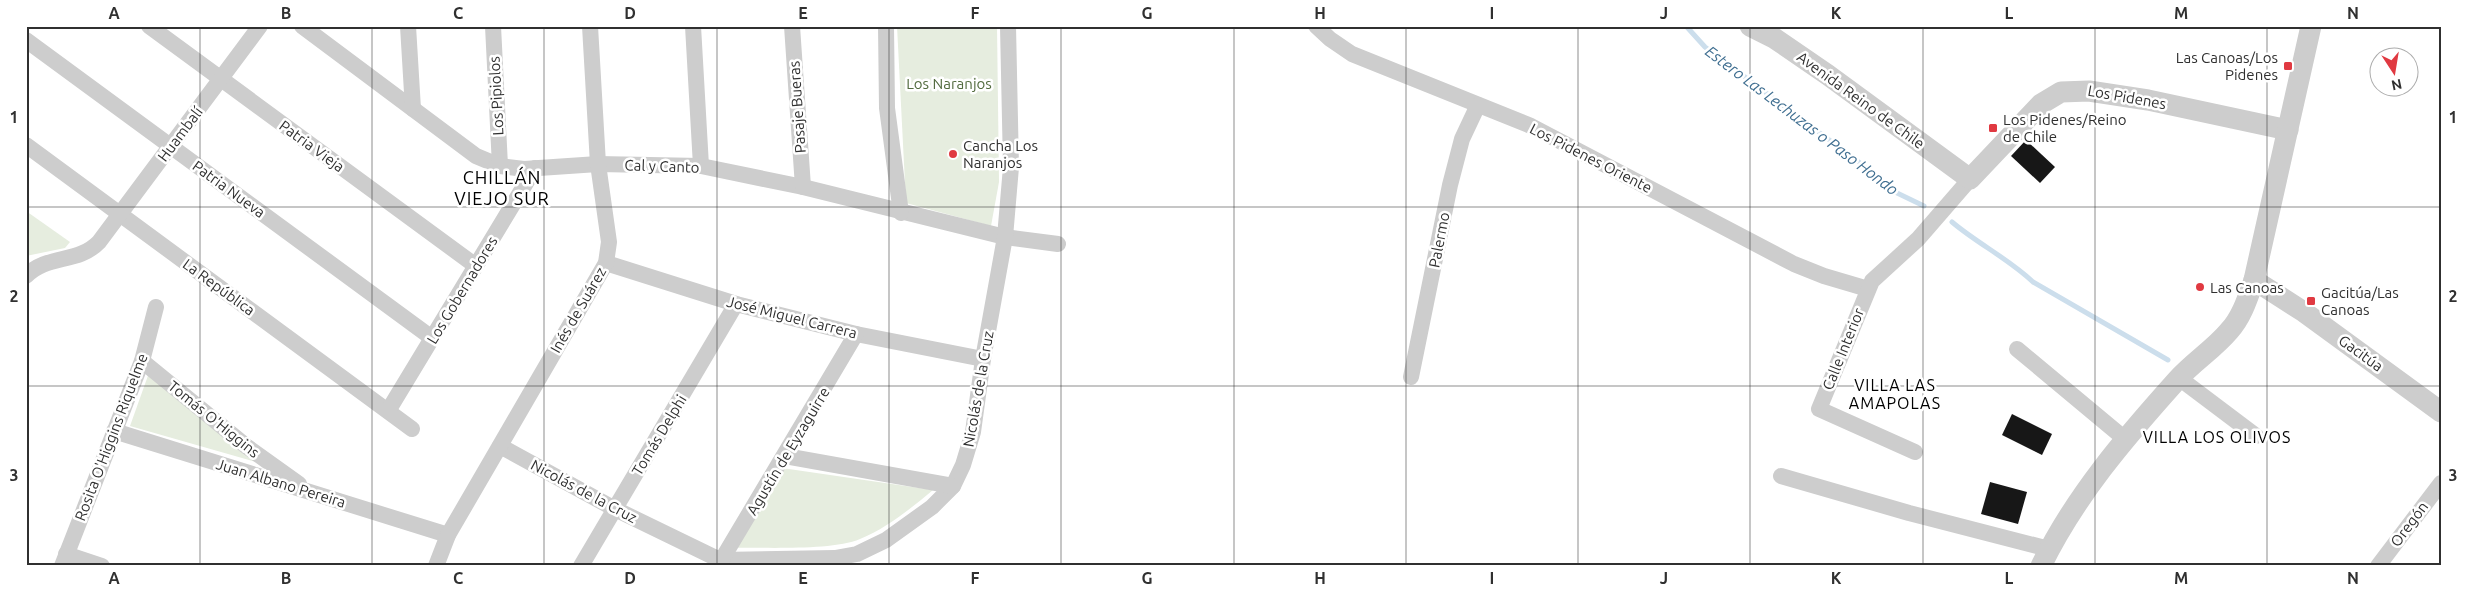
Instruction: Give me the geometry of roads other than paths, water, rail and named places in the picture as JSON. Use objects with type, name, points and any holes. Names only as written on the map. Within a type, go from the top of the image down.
[{"type":"street","name":"Patria Vieja","points":[[149,26],[476,266]]},
{"type":"street","name":"Huambalí","points":[[26,276],[46,263],[84,255],[99,242],[260,26]]},
{"type":"street","points":[[408,26],[413,108]]},
{"type":"street","name":"Los Pipiolos","points":[[492,26],[500,166]]},
{"type":"street","name":"Inés de Suárez","points":[[436,566],[448,535],[606,263],[609,242],[598,164],[590,26]]},
{"type":"street","points":[[693,26],[701,166]]},
{"type":"street","name":"Pasaje Bueras","points":[[792,26],[802,187]]},
{"type":"street","points":[[886,26],[887,108],[901,213]]},
{"type":"street","name":"Nicolás de la Cruz","points":[[500,446],[719,563],[835,558],[857,554],[886,540],[912,523],[946,495],[964,465],[972,432],[1005,238],[1011,167],[1008,26]]},
{"type":"street","name":"Los Pidenes Oriente","points":[[1316,26],[1330,39],[1352,54],[1531,126],[1577,148],[1794,264],[1824,276],[1868,289]]},
{"type":"street","name":"Avenida Reino de Chile","points":[[1750,26],[1774,38],[1828,75],[1970,179]]},
{"type":"street","points":[[1780,476],[1909,513],[2045,557],[2069,513],[2125,439],[2179,378],[2230,330],[2245,304],[2254,280],[2311,26]]},
{"type":"street","name":"Cal y Canto","points":[[310,29],[476,156],[500,166],[535,168],[598,164],[701,166],[802,187],[1005,238],[1058,244]]},
{"type":"street","name":"Patria Nueva","points":[[26,40],[432,338]]},
{"type":"street","name":"Los Pidenes","points":[[1868,289],[1877,274],[1918,239],[1970,179],[2040,104],[2061,92],[2089,90],[2148,100],[2288,130]]},
{"type":"street","name":"Palermo","points":[[1411,377],[1450,185],[1462,139],[1478,105]]},
{"type":"street","name":"La República","points":[[26,145],[412,429]]},
{"type":"street","name":"Los Gobernadores","points":[[388,411],[535,168]]},
{"type":"street","name":"José Miguel Carrera","points":[[606,263],[736,304],[856,334],[983,359]]},
{"type":"street","name":"Gacitúa","points":[[2254,280],[2304,312],[2441,412]]},
{"type":"street","name":"Calle Interior","points":[[1868,289],[1819,409],[1915,452]]},
{"type":"street","name":"Tomás Delphi","points":[[581,566],[736,304]]},
{"type":"street","name":"Rosita O'Higgins Riquelme","points":[[64,560],[142,361],[156,307]]},
{"type":"street","name":"Agustín de Eyzaguirre","points":[[719,563],[785,456],[856,334]]},
{"type":"street","points":[[2017,349],[2125,439]]},
{"type":"street","name":"Tomás O'Higgins","points":[[142,361],[246,446],[312,493]]},
{"type":"street","points":[[2179,378],[2256,436]]},
{"type":"street","name":"Juan Albano Pereira","points":[[114,431],[448,535]]},
{"type":"street","points":[[785,456],[953,486]]},
{"type":"street","name":"Oregón","points":[[2378,566],[2441,483]]},
{"type":"street","points":[[64,560],[102,566]]},
{"type":"waterway","name":"Estero Las Lechuzas o Paso Hondo","points":[[1686,26],[1705,47],[1868,169],[1895,192],[1924,206]]},
{"type":"waterway","name":"Estero Las Lechuzas o Paso Hondo","points":[[1952,222],[2014,266],[2033,282],[2168,360]]},
{"type":"place","name":"Las Canoas/Los Pidenes","points":[[2288,66]]},
{"type":"place","name":"Los Pidenes/Reino de Chile","points":[[1993,128]]},
{"type":"place","name":"Cancha Los Naranjos","points":[[953,154]]},
{"type":"place","name":"Las Canoas","points":[[2200,287]]},
{"type":"place","name":"Gacitúa/Las Canoas","points":[[2311,301]]},
{"type":"district","name":"CHILLÁN VIEJO SUR","points":[[502,187]]},
{"type":"district","name":"VILLA LAS AMAPOLAS","points":[[1895,394]]},
{"type":"district","name":"VILLA LOS OLIVOS","points":[[2217,437]]},
{"type":"park label","name":"Los Naranjos","points":[[949,83]]}]
